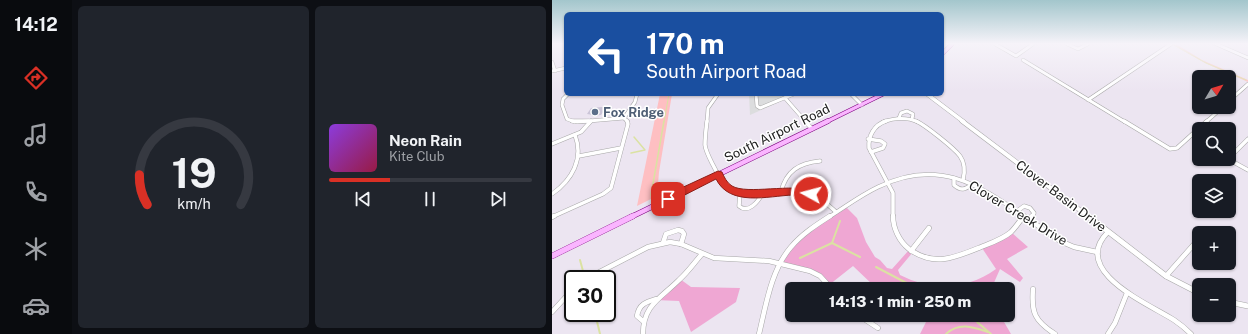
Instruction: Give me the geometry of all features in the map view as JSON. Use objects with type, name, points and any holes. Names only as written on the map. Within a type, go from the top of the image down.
[{"type":"main road","name":"South Airport Road","points":[[552,256],[879,96]]},
{"type":"street","points":[[1023,60],[1160,144],[1172,149],[1177,148],[1215,114]]},
{"type":"street","points":[[1088,100],[1149,60]]},
{"type":"street","points":[[552,62],[554,71],[564,68]]},
{"type":"street","points":[[1236,95],[1248,84]]},
{"type":"street","points":[[566,96],[561,101],[567,119],[574,122],[624,118]]},
{"type":"street","points":[[624,118],[635,101],[636,96]]},
{"type":"street","points":[[717,96],[708,108],[705,140],[707,153],[723,183],[728,189],[740,194],[801,191],[815,195],[824,200],[836,212]]},
{"type":"street","points":[[756,96],[757,106],[760,108],[790,96]]},
{"type":"street","points":[[853,96],[862,105]]},
{"type":"street","name":"Clover Basin Drive","points":[[929,96],[1166,276],[1192,289]]},
{"type":"street","points":[[785,98],[812,129]]},
{"type":"street","points":[[899,118],[901,113],[907,111],[913,114],[912,119]]},
{"type":"street","points":[[552,217],[602,194],[609,189],[629,124],[624,118]]},
{"type":"street","points":[[963,180],[965,167],[959,155],[923,124],[912,119],[899,118],[887,120],[879,124],[872,131],[868,139],[872,152],[893,194],[893,217],[895,231],[902,243],[911,251],[921,256],[936,260],[955,258],[999,240],[1011,232],[1023,217]]},
{"type":"street","points":[[552,144],[584,130],[591,121]]},
{"type":"street","points":[[552,194],[560,189],[575,168],[579,156],[579,145],[574,135]]},
{"type":"street","points":[[868,139],[880,140],[885,144],[883,148],[872,152]]},
{"type":"street","points":[[1236,151],[1248,139]]},
{"type":"street","points":[[579,156],[621,148]]},
{"type":"street","points":[[781,192],[785,179],[795,167],[806,162],[820,161]]},
{"type":"street","points":[[1236,162],[1248,170]]},
{"type":"street","name":"Clover Creek Drive","points":[[759,334],[780,264],[796,240],[872,188],[887,181],[904,176],[936,174],[963,180],[972,184],[1064,243],[1097,252]]},
{"type":"street","points":[[954,178],[955,186],[959,189],[966,189],[972,184]]},
{"type":"street","points":[[740,194],[738,205],[741,208],[746,209],[757,204],[762,194]]},
{"type":"street","points":[[1016,212],[1024,206],[1030,208],[1034,213],[1030,221]]},
{"type":"street","points":[[911,251],[929,228]]},
{"type":"street","points":[[662,243],[668,233],[678,230],[682,231],[684,234],[681,244]]},
{"type":"street","points":[[1108,232],[1100,242],[1097,252],[1100,264],[1108,277],[1127,293],[1175,321],[1191,334]]},
{"type":"street","points":[[603,270],[645,248],[662,243],[673,242],[714,258],[766,261],[816,273],[825,282]]},
{"type":"street","points":[[1166,276],[1192,247]]},
{"type":"street","points":[[643,334],[644,322],[649,309],[657,298],[681,278],[702,254]]},
{"type":"street","points":[[1033,289],[1031,304],[1033,312],[1042,325],[1055,334]]},
{"type":"street","points":[[1108,334],[1115,323],[1127,293]]},
{"type":"street","points":[[644,322],[637,316],[638,308],[645,302],[657,298]]},
{"type":"street","points":[[552,312],[564,299]]},
{"type":"street","points":[[1236,303],[1248,306]]},
{"type":"street","points":[[869,322],[878,328]]},
{"type":"shaded area","points":[[1199,60],[1225,70],[1221,70],[1205,63]]},
{"type":"shaded area","points":[[1236,75],[1248,80],[1248,82],[1236,77]]},
{"type":"shaded area","points":[[660,96],[672,96],[659,172],[657,196],[637,206]]},
{"type":"shaded area","points":[[749,96],[793,96],[750,115]]},
{"type":"shaded area","points":[[845,206],[857,218],[866,242],[875,257],[887,268],[892,269],[909,250],[913,252],[898,270],[900,275],[918,282],[870,282],[853,266],[833,282],[826,282],[820,276],[780,264],[792,244]]},
{"type":"shaded area","points":[[1011,232],[1028,247],[1007,259],[1023,278],[1020,282],[1000,269],[994,282],[969,282],[996,269],[982,248]]},
{"type":"shaded area","points":[[680,279],[691,287],[740,288],[736,302],[691,332],[679,301],[655,300]]},
{"type":"shaded area","points":[[926,322],[1004,322],[1011,334],[920,334]]},
{"type":"building","name":"Fox Ridge","points":[[591,108],[606,108],[601,115],[592,116],[593,115],[587,114]]},
{"type":"waterway","points":[[1200,60],[1246,80]]},
{"type":"waterway","points":[[664,122],[669,96]]},
{"type":"waterway","points":[[651,195],[664,121]]},
{"type":"waterway","points":[[631,153],[645,150],[634,137]]},
{"type":"waterway","points":[[832,243],[840,221]]},
{"type":"waterway","points":[[800,258],[832,243]]},
{"type":"waterway","points":[[832,243],[860,257]]},
{"type":"waterway","points":[[580,260],[583,270]]},
{"type":"waterway","points":[[876,267],[905,282]]},
{"type":"waterway","points":[[597,322],[600,334]]},
{"type":"waterway","points":[[978,323],[991,334]]},
{"type":"waterway","points":[[946,334],[951,330],[961,327],[972,327],[988,332]]},
{"type":"place","name":"Fox Ridge","points":[[595,112]]},
{"type":"route","points":[[668,199],[718,174],[728,189],[740,194],[801,191],[811,194]]}]
